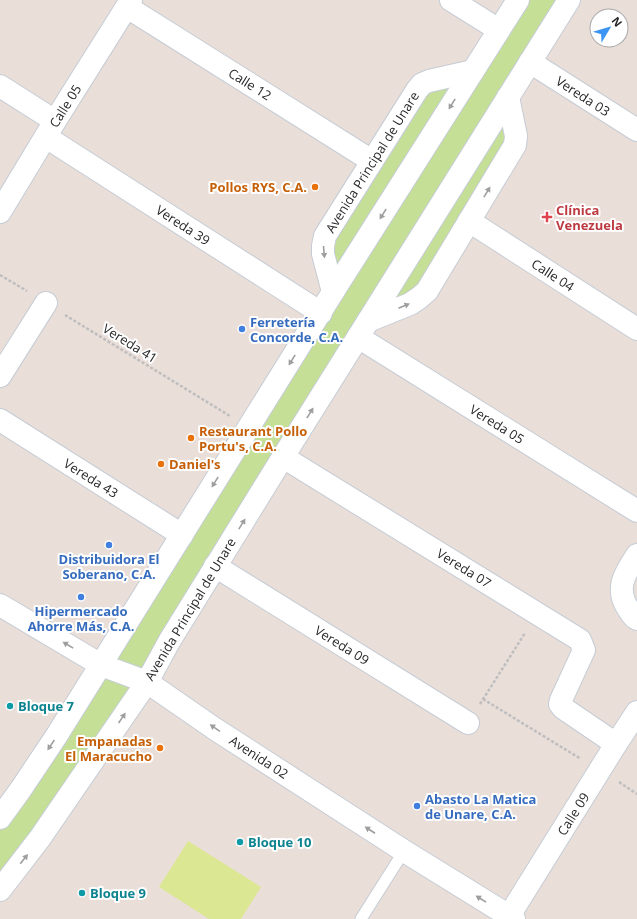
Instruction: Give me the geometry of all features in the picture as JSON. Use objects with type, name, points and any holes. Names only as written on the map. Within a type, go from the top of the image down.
[{"type":"street","points":[[451,0],[499,30]]},
{"type":"street","points":[[0,818],[58,735],[333,292],[518,0]]},
{"type":"street","name":"Avenida Principal de Unare","points":[[0,890],[40,838],[147,682],[170,640],[215,566],[569,0]]},
{"type":"street","name":"Calle 05","points":[[0,212],[129,3]]},
{"type":"street","name":"Calle 12","points":[[129,3],[372,161]]},
{"type":"street","name":"Vereda 03","points":[[530,62],[637,130]]},
{"type":"street","name":"Avenida Principal de Unare","points":[[333,292],[323,254],[325,236],[417,90],[422,84],[429,81],[473,72]]},
{"type":"street","points":[[0,86],[50,129]]},
{"type":"street","points":[[363,329],[410,304],[427,291],[515,145],[516,136],[508,97]]},
{"type":"street","name":"Vereda 39","points":[[50,129],[321,313]]},
{"type":"street","name":"Calle 04","points":[[469,221],[637,329]]},
{"type":"street","points":[[0,376],[46,303]]},
{"type":"street","name":"Vereda 05","points":[[363,329],[637,511]]},
{"type":"street","name":"Vereda 43","points":[[0,420],[182,535]]},
{"type":"street","name":"Vereda 07","points":[[283,457],[580,640],[584,650],[560,704],[563,708],[616,744]]},
{"type":"street","points":[[637,555],[625,573],[621,589],[625,604],[634,618],[637,619]]},
{"type":"street","name":"Vereda 09","points":[[215,566],[468,722]]},
{"type":"street","name":"Avenida 02","points":[[0,605],[101,665],[147,682],[221,733],[404,851],[512,918]]},
{"type":"street","name":"Calle 09","points":[[512,918],[600,770],[637,712]]},
{"type":"lane","points":[[361,919],[404,851]]},
{"type":"path","name":"Vereda 41","points":[[0,274],[249,428]]},
{"type":"path","points":[[468,722],[538,614]]},
{"type":"path","points":[[483,699],[637,794]]},
{"type":"green space","points":[[518,0],[569,0],[508,97],[515,128],[427,291],[368,321],[0,890],[0,818],[321,313],[323,254],[417,90],[473,71]]},
{"type":"green space","points":[[188,841],[261,887],[241,919],[209,919],[159,887]]},
{"type":"place","name":"Pollos RYS, C.A.","points":[[315,187]]},
{"type":"place","name":"Clínica Venezuela","points":[[547,217]]},
{"type":"place","name":"Ferretería Concorde, C.A.","points":[[242,329]]},
{"type":"place","name":"Restaurant Pollo Portu's, C.A.","points":[[191,438]]},
{"type":"place","name":"Daniel's","points":[[161,464]]},
{"type":"place","name":"Distribuidora El Soberano, C.A.","points":[[109,545]]},
{"type":"place","name":"Hipermercado Ahorre Más, C.A.","points":[[81,597]]},
{"type":"place","name":"Bloque 7","points":[[10,706]]},
{"type":"place","name":"Empanadas El Maracucho","points":[[160,748]]},
{"type":"place","name":"Abasto La Matica de Unare, C.A.","points":[[417,806]]},
{"type":"place","name":"Bloque 10","points":[[240,842]]},
{"type":"place","name":"Bloque 9","points":[[82,893]]}]
